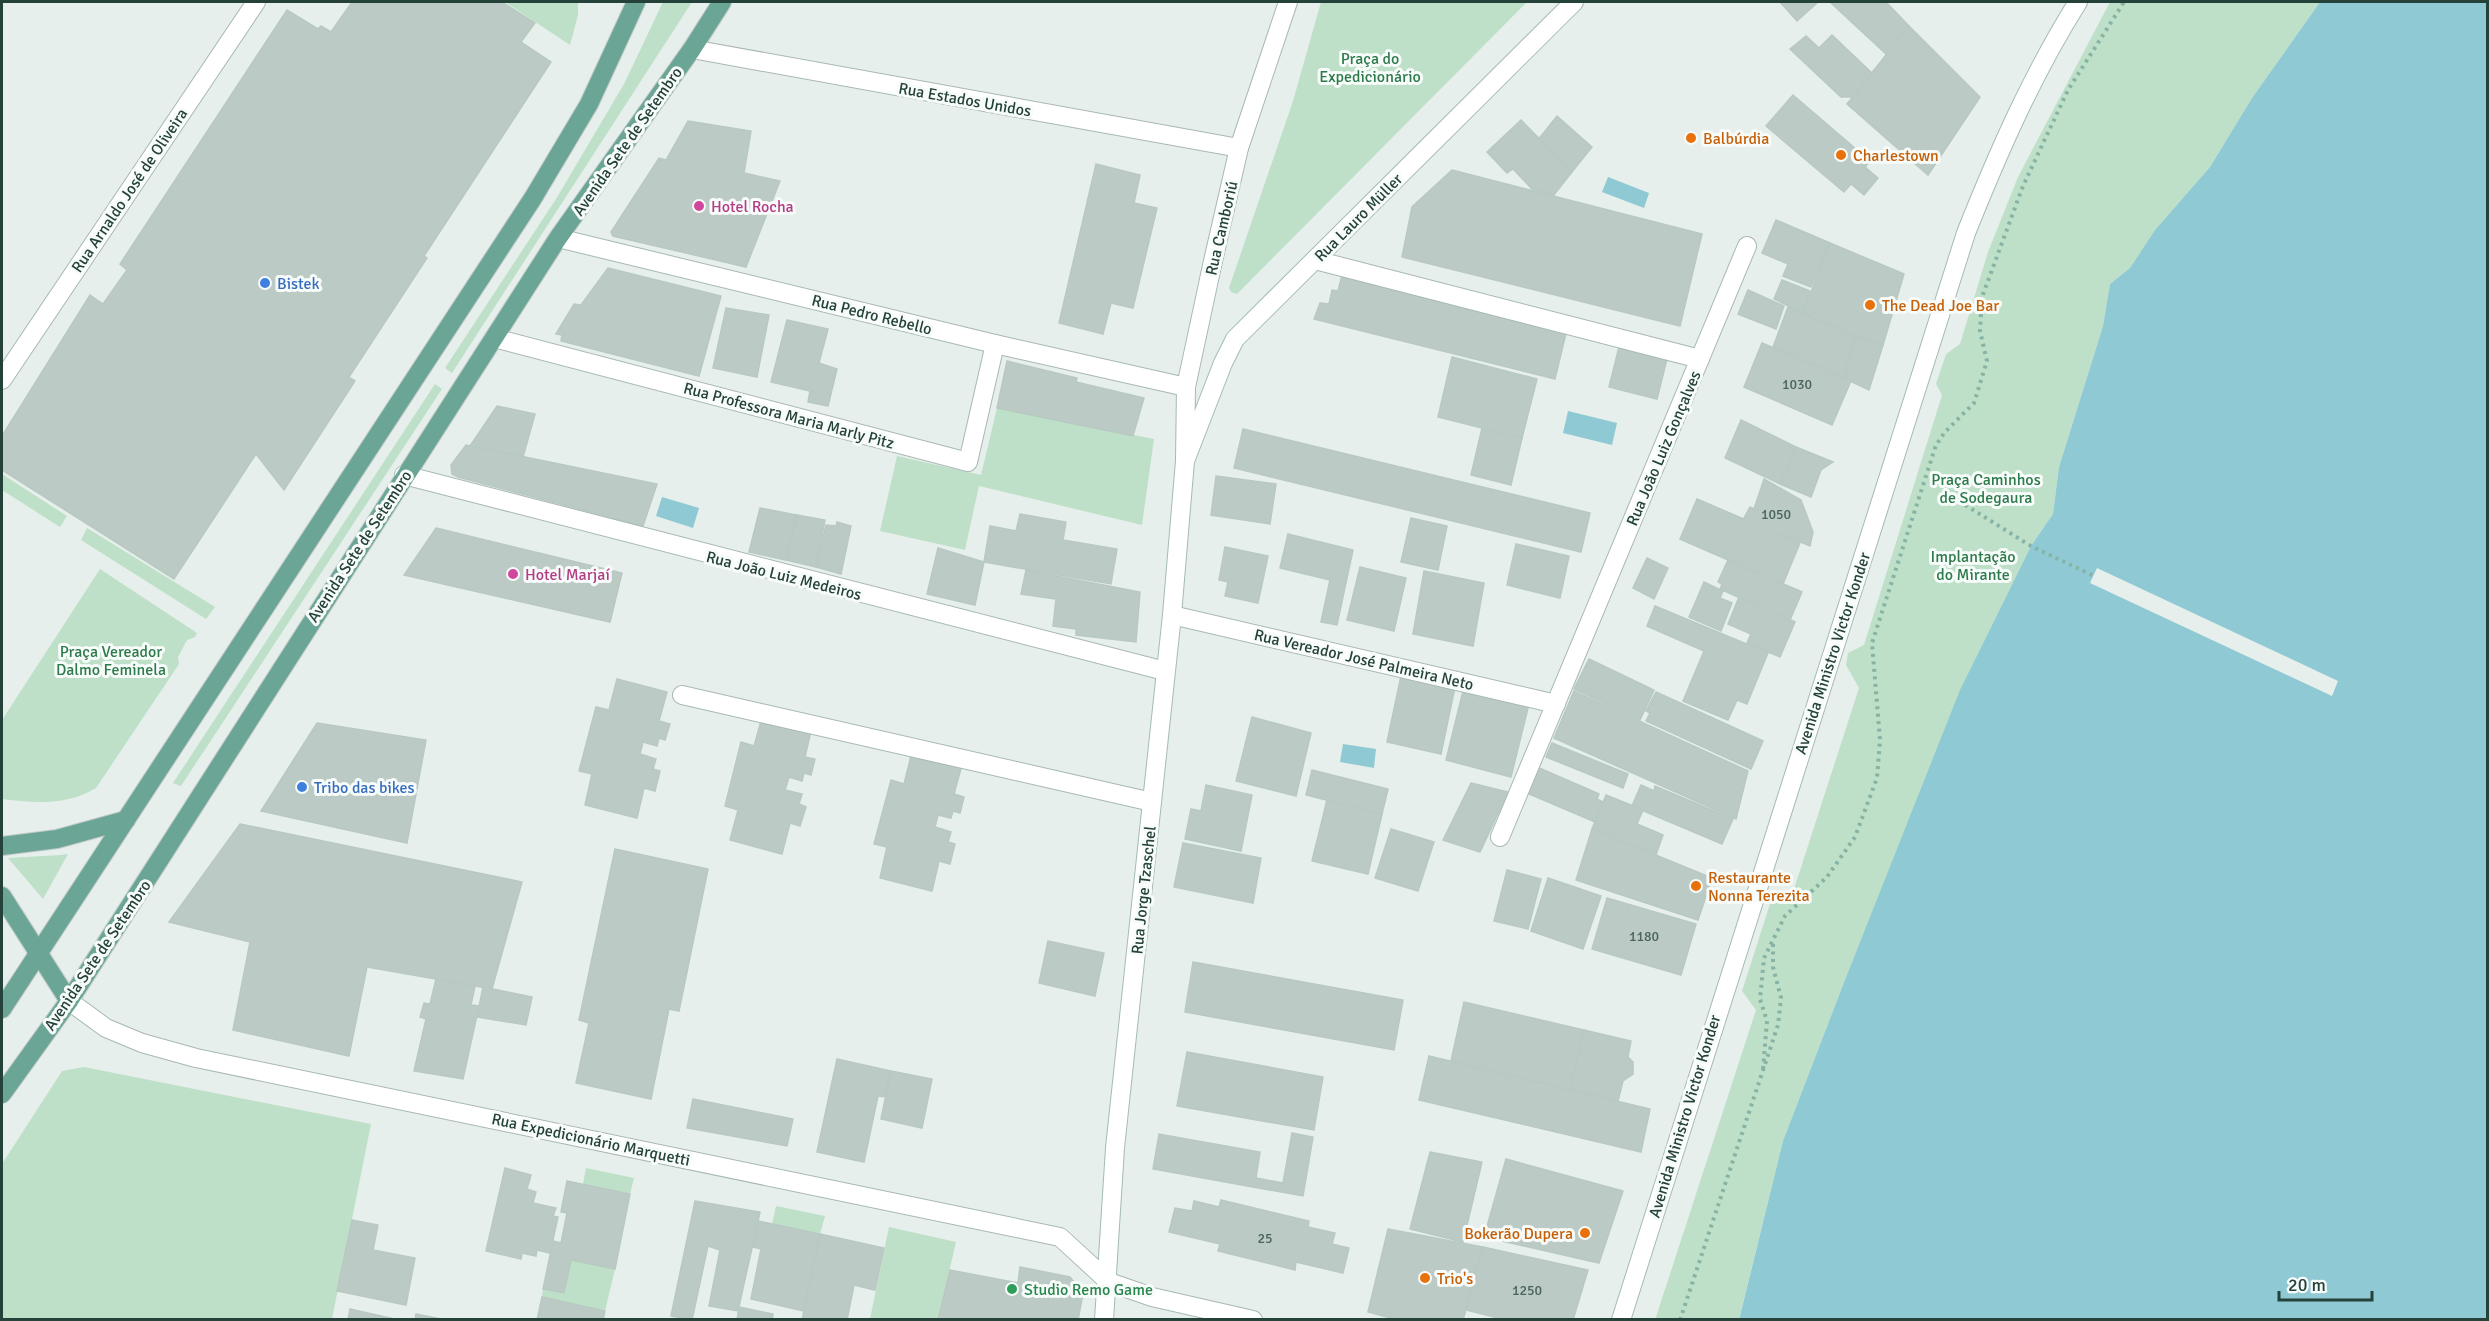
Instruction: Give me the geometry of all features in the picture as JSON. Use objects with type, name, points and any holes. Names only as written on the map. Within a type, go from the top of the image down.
[{"type":"main road","points":[[2,1009],[533,198],[589,104],[636,2]]},
{"type":"main road","name":"Avenida Sete de Setembro","points":[[2,1094],[69,1000],[558,238],[692,49],[722,2]]},
{"type":"main road","points":[[2,846],[57,839],[126,820]]},
{"type":"main road","points":[[2,896],[69,1000]]},
{"type":"street","name":"Rua Arnaldo José de Oliveira","points":[[2,380],[256,2]]},
{"type":"street","name":"Rua Camboriú","points":[[1185,461],[1186,387],[1239,148],[1288,2]]},
{"type":"street","name":"Rua Lauro Müller","points":[[1185,461],[1223,363],[1236,339],[1574,2]]},
{"type":"street","name":"Avenida Ministro Victor Konder","points":[[1621,1320],[1966,233],[2001,143],[2059,31],[2078,2]]},
{"type":"street","name":"Rua Estados Unidos","points":[[692,49],[1239,148]]},
{"type":"street","name":"Rua Pedro Rebello","points":[[558,238],[995,344],[1186,387]]},
{"type":"street","points":[[1700,359],[1748,246]]},
{"type":"street","name":"Rua João Luiz Gonçalves","points":[[1315,260],[1700,359],[1500,837]]},
{"type":"street","name":"Rua Professora Maria Marly Pitz","points":[[494,338],[968,462],[995,344]]},
{"type":"street","name":"Rua Jorge Tzaschel","points":[[1104,1320],[1109,1282],[1115,1148],[1172,615],[1185,461]]},
{"type":"street","name":"Rua João Luiz Medeiros","points":[[404,475],[1165,671]]},
{"type":"street","name":"Rua Vereador José Palmeira Neto","points":[[1172,615],[1556,704]]},
{"type":"street","points":[[681,695],[1152,802]]},
{"type":"street","name":"Rua Expedicionário Marquetti","points":[[69,1000],[106,1028],[142,1043],[196,1058],[1060,1237],[1109,1282]]},
{"type":"street","points":[[1109,1282],[1152,1297],[1253,1320]]},
{"type":"path","points":[[1763,1069],[1767,1022],[1760,999],[1764,957],[1785,916],[1827,877],[1855,837],[1877,778],[1880,740],[1872,643],[1936,445],[1945,432],[1974,404],[1987,361],[1980,331],[1982,297],[2019,197],[2068,90],[2124,2]]},
{"type":"path","points":[[1946,493],[2031,546],[2094,576]]},
{"type":"path","points":[[1680,1320],[1778,1025],[1781,998],[1773,967],[1773,938]]},
{"type":"green space","points":[[505,2],[578,2],[578,15],[570,45]]},
{"type":"green space","points":[[663,2],[692,2],[452,373],[445,368],[556,199],[624,84]]},
{"type":"green space","name":"Praça do Expedicionário","points":[[1321,2],[1527,2],[1237,294],[1231,292],[1229,288],[1293,101]]},
{"type":"green space","name":"Praça Caminhos de Sodegaura","points":[[2110,2],[2320,2],[2252,98],[2210,167],[2155,230],[2130,268],[2110,284],[2103,326],[2059,467],[2053,514],[2031,546],[1971,668],[1843,985],[1783,1141],[1739,1319],[1655,1320],[1756,1010],[1742,991],[1770,904],[1793,892],[1859,688],[1846,665],[1848,653],[1864,645],[1942,395],[1936,384],[1946,354],[1960,344],[1988,252],[2018,177]]},
{"type":"green space","points":[[435,384],[442,389],[181,786],[173,783]]},
{"type":"green space","points":[[997,408],[1154,439],[1142,525],[979,486],[965,550],[880,531],[897,456],[981,475]]},
{"type":"green space","points":[[2,474],[67,516],[60,527],[2,490]]},
{"type":"green space","points":[[87,528],[215,607],[206,619],[81,540]]},
{"type":"green space","name":"Praça Vereador Dalmo Feminela","points":[[100,569],[197,633],[195,637],[187,640],[178,657],[179,664],[96,788],[73,798],[50,802],[2,799],[2,720]]},
{"type":"green space","points":[[68,854],[43,899],[8,858],[61,855]]},
{"type":"green space","points":[[84,1067],[371,1124],[332,1319],[2,1319],[2,1164],[62,1071]]},
{"type":"green space","points":[[586,1168],[634,1178],[630,1194],[583,1184]]},
{"type":"green space","points":[[776,1206],[825,1216],[820,1234],[772,1224]]},
{"type":"green space","points":[[889,1227],[956,1242],[938,1319],[870,1319]]},
{"type":"green space","points":[[571,1260],[615,1269],[605,1311],[542,1297],[543,1289],[564,1293]]},
{"type":"water","points":[[2320,2],[2487,2],[2487,1319],[1739,1320],[1783,1141],[1843,985],[1960,690],[2031,546],[2053,514],[2059,467],[2103,326],[2110,284],[2130,268],[2155,230],[2210,167],[2252,98]]},
{"type":"water","points":[[1608,177],[1649,193],[1644,208],[1602,192]]},
{"type":"water","points":[[1568,411],[1617,423],[1612,445],[1563,433]]},
{"type":"water","points":[[662,497],[699,508],[693,528],[656,516]]},
{"type":"water","points":[[1343,744],[1376,749],[1374,768],[1340,762]]},
{"type":"pier","points":[[2097,568],[2338,681],[2332,696],[2090,583]]},
{"type":"building","name":"Bistek","points":[[352,2],[502,2],[535,23],[521,42],[551,62],[424,256],[427,258],[349,377],[355,381],[284,490],[256,454],[174,579],[2,470],[2,436],[90,295],[103,304],[127,270],[120,264],[287,10],[318,29],[321,26],[331,32]]},
{"type":"building","points":[[1780,2],[1818,2],[1797,21]]},
{"type":"building","points":[[1830,2],[1886,2],[1909,26],[1887,55]]},
{"type":"building","points":[[1909,26],[1980,97],[1928,175],[1847,104]]},
{"type":"building","points":[[1832,35],[1872,73],[1853,97],[1841,97],[1790,49],[1806,36],[1819,48]]},
{"type":"building","points":[[1793,95],[1870,161],[1865,167],[1878,178],[1864,195],[1851,184],[1844,192],[1766,126]]},
{"type":"building","points":[[1557,116],[1592,147],[1572,172],[1538,140]]},
{"type":"building","points":[[1521,120],[1572,172],[1553,196],[1532,189],[1513,169],[1507,173],[1487,152]]},
{"type":"building","name":"Hotel Rocha","points":[[688,121],[751,131],[744,173],[780,181],[746,267],[613,236],[611,232],[659,158],[666,160]]},
{"type":"building","points":[[1096,164],[1140,175],[1134,203],[1157,208],[1133,308],[1111,303],[1103,334],[1059,323]]},
{"type":"building","points":[[1452,170],[1702,234],[1680,326],[1402,257],[1412,207]]},
{"type":"building","points":[[1776,220],[1830,243],[1811,287],[1783,276],[1788,264],[1762,253]]},
{"type":"building","points":[[1830,243],[1904,274],[1883,345],[1856,337],[1803,313]]},
{"type":"building","points":[[608,268],[721,296],[699,376],[561,341],[562,335],[556,334],[574,304],[581,305]]},
{"type":"building","points":[[1342,275],[1567,329],[1555,379],[1314,319],[1320,303],[1329,304],[1332,290],[1338,291]]},
{"type":"building","points":[[1782,280],[1810,291],[1803,313],[1774,299]]},
{"type":"building","points":[[1748,290],[1784,306],[1776,329],[1738,314]]},
{"type":"building","points":[[1788,307],[1856,337],[1844,378],[1773,347]]},
{"type":"building","points":[[726,308],[769,315],[757,377],[713,368]]},
{"type":"building","points":[[787,320],[828,329],[819,363],[837,369],[828,406],[808,402],[810,391],[771,382]]},
{"type":"building","points":[[1856,337],[1883,345],[1869,390],[1844,378]]},
{"type":"building","points":[[1762,343],[1851,381],[1832,425],[1744,387]]},
{"type":"building","points":[[1619,347],[1667,359],[1657,399],[1609,387]]},
{"type":"building","points":[[1452,357],[1537,379],[1522,438],[1438,417]]},
{"type":"building","points":[[1007,361],[1077,378],[1076,382],[1144,398],[1133,436],[997,408]]},
{"type":"building","points":[[497,406],[535,414],[523,457],[470,446]]},
{"type":"building","points":[[1741,420],[1796,447],[1780,484],[1725,458]]},
{"type":"building","points":[[1482,428],[1522,438],[1511,485],[1471,475]]},
{"type":"building","points":[[1243,429],[1590,513],[1581,552],[1234,468]]},
{"type":"building","points":[[466,445],[657,484],[643,526],[458,477],[452,474],[451,465]]},
{"type":"building","points":[[1796,447],[1833,462],[1821,470],[1811,497],[1780,484]]},
{"type":"building","points":[[1216,476],[1276,484],[1270,524],[1211,515]]},
{"type":"building","points":[[1764,479],[1801,500],[1813,532],[1810,546],[1744,518],[1750,507],[1754,509]]},
{"type":"building","points":[[1697,499],[1800,543],[1783,584],[1680,539]]},
{"type":"building","points":[[760,508],[797,515],[786,560],[749,552]]},
{"type":"building","points":[[1020,514],[1066,522],[1063,540],[1117,549],[1111,584],[984,562],[990,526],[1016,531]]},
{"type":"building","points":[[797,515],[825,520],[816,567],[786,560]]},
{"type":"building","points":[[1411,518],[1447,526],[1438,570],[1401,562]]},
{"type":"building","points":[[837,522],[851,526],[841,574],[816,567],[826,525],[836,526]]},
{"type":"building","name":"Hotel Marjaí","points":[[436,528],[622,573],[610,622],[404,575]]},
{"type":"building","points":[[1288,534],[1353,550],[1337,625],[1321,622],[1330,580],[1280,568]]},
{"type":"building","points":[[1516,544],[1569,556],[1560,598],[1507,585]]},
{"type":"building","points":[[1225,547],[1268,556],[1258,603],[1225,596],[1228,582],[1219,580]]},
{"type":"building","points":[[938,548],[984,562],[975,605],[927,594]]},
{"type":"building","points":[[1647,558],[1668,568],[1654,599],[1633,588]]},
{"type":"building","points":[[1728,560],[1802,592],[1790,620],[1720,589],[1722,584],[1718,582]]},
{"type":"building","points":[[1360,567],[1406,578],[1394,631],[1347,620]]},
{"type":"building","points":[[1026,570],[1140,592],[1136,642],[1076,635],[1076,629],[1053,626],[1056,599],[1021,594]]},
{"type":"building","points":[[1424,571],[1484,583],[1473,646],[1413,634]]},
{"type":"building","points":[[1704,582],[1723,591],[1720,598],[1732,603],[1721,631],[1689,617]]},
{"type":"building","points":[[1739,597],[1795,622],[1780,657],[1747,643],[1751,634],[1728,624]]},
{"type":"building","points":[[1655,606],[1768,653],[1747,704],[1737,700],[1728,720],[1683,701],[1704,651],[1647,626]]},
{"type":"building","points":[[1589,659],[1654,690],[1640,720],[1574,689]]},
{"type":"building","points":[[1401,676],[1455,687],[1441,754],[1387,742]]},
{"type":"building","points":[[617,679],[667,692],[659,721],[670,724],[665,740],[659,738],[657,746],[643,742],[640,754],[656,759],[653,769],[660,771],[655,791],[644,788],[637,818],[585,805],[592,774],[579,771],[596,707],[609,710]]},
{"type":"building","points":[[1464,687],[1529,704],[1511,777],[1446,760]]},
{"type":"building","points":[[1574,691],[1748,771],[1736,819],[1554,738]]},
{"type":"building","points":[[1656,692],[1763,741],[1751,769],[1646,721],[1650,713],[1646,711]]},
{"type":"building","points":[[763,714],[812,727],[805,757],[815,759],[811,775],[804,773],[802,781],[789,777],[785,790],[802,794],[799,804],[806,807],[800,826],[790,823],[782,854],[730,840],[738,810],[725,806],[741,742],[754,746]]},
{"type":"building","points":[[1252,717],[1311,733],[1296,796],[1236,781]]},
{"type":"building","points":[[317,723],[426,740],[407,843],[261,811]]},
{"type":"building","points":[[1552,743],[1628,774],[1623,788],[1546,757]]},
{"type":"building","points":[[912,752],[962,765],[954,794],[964,797],[960,813],[953,811],[951,818],[938,815],[935,827],[951,832],[948,842],[955,844],[950,864],[939,861],[932,891],[880,878],[887,847],[874,844],[891,780],[904,784]]},
{"type":"building","points":[[1537,767],[1599,794],[1597,799],[1603,802],[1595,822],[1527,793]]},
{"type":"building","points":[[1312,770],[1388,789],[1382,814],[1306,795]]},
{"type":"building","points":[[1471,783],[1508,792],[1480,852],[1443,840]]},
{"type":"building","points":[[1206,785],[1252,795],[1241,851],[1185,839],[1191,809],[1201,811]]},
{"type":"building","points":[[1641,785],[1654,791],[1655,786],[1733,819],[1722,844],[1632,806]]},
{"type":"building","points":[[1606,795],[1643,810],[1637,824],[1663,835],[1656,855],[1592,829]]},
{"type":"building","points":[[1327,800],[1382,814],[1368,874],[1312,861]]},
{"type":"building","points":[[240,824],[522,882],[492,989],[367,967],[349,1056],[233,1030],[250,942],[169,922]]},
{"type":"building","points":[[1391,829],[1434,842],[1418,891],[1375,878]]},
{"type":"building","points":[[1592,829],[1712,878],[1698,920],[1576,880]]},
{"type":"building","points":[[1183,843],[1261,858],[1253,903],[1174,887]]},
{"type":"building","points":[[615,849],[708,869],[679,1011],[669,1009],[651,1099],[576,1083],[589,1023],[579,1020]]},
{"type":"building","points":[[1507,870],[1541,879],[1528,929],[1494,921]]},
{"type":"building","points":[[1548,878],[1601,896],[1583,949],[1531,931]]},
{"type":"building","points":[[1607,898],[1696,924],[1681,975],[1592,949]]},
{"type":"building","points":[[1048,941],[1104,953],[1095,996],[1039,983]]},
{"type":"building","points":[[1193,962],[1403,1000],[1394,1050],[1185,1012]]},
{"type":"building","points":[[436,979],[475,986],[471,1005],[479,1006],[463,1079],[414,1071],[426,1019],[420,1017],[424,1003],[430,1004]]},
{"type":"building","points":[[483,987],[532,997],[526,1025],[477,1017]]},
{"type":"building","points":[[1464,1002],[1584,1030],[1570,1090],[1451,1061]]},
{"type":"building","points":[[1584,1030],[1631,1041],[1628,1057],[1633,1062],[1633,1074],[1623,1081],[1618,1101],[1570,1090]]},
{"type":"building","points":[[1187,1052],[1323,1077],[1314,1130],[1177,1106]]},
{"type":"building","points":[[1429,1056],[1650,1109],[1641,1152],[1419,1100]]},
{"type":"building","points":[[837,1059],[891,1071],[885,1097],[878,1096],[864,1162],[817,1152]]},
{"type":"building","points":[[891,1071],[932,1079],[922,1128],[881,1119]]},
{"type":"building","points":[[693,1099],[793,1119],[787,1146],[687,1128]]},
{"type":"building","points":[[1292,1133],[1313,1137],[1303,1196],[1153,1169],[1159,1134],[1260,1152],[1256,1178],[1283,1183]]},
{"type":"building","points":[[1430,1152],[1482,1162],[1463,1242],[1410,1229]]},
{"type":"building","points":[[1506,1159],[1623,1191],[1599,1263],[1484,1237]]},
{"type":"building","points":[[505,1168],[531,1175],[527,1189],[536,1192],[533,1203],[556,1208],[553,1216],[558,1217],[550,1253],[537,1250],[536,1256],[522,1253],[521,1259],[486,1251]]},
{"type":"building","points":[[567,1181],[630,1194],[615,1269],[571,1260],[564,1293],[543,1289],[553,1241],[561,1243],[567,1213],[561,1212]]},
{"type":"building","points":[[1221,1200],[1309,1221],[1308,1227],[1335,1233],[1332,1244],[1349,1248],[1343,1273],[1296,1262],[1295,1270],[1218,1251],[1220,1244],[1169,1232],[1175,1208],[1192,1211],[1194,1201],[1219,1207]]},
{"type":"building","points":[[695,1201],[760,1212],[738,1311],[709,1306],[720,1250],[708,1246],[692,1320],[671,1316]]},
{"type":"building","points":[[352,1220],[378,1225],[373,1250],[415,1258],[406,1305],[337,1291]]},
{"type":"building","points":[[758,1221],[820,1234],[804,1311],[751,1299],[761,1249],[753,1247]]},
{"type":"building","name":"Trio's","points":[[1388,1229],[1483,1247],[1463,1320],[1398,1320],[1368,1312]]},
{"type":"building","points":[[820,1234],[884,1248],[875,1290],[854,1285],[847,1320],[802,1320]]},
{"type":"building","points":[[1483,1247],[1588,1270],[1573,1320],[1506,1320],[1466,1310]]},
{"type":"building","name":"Studio Remo Game","points":[[1020,1267],[1070,1277],[1083,1294],[1078,1320],[938,1320],[950,1270],[1018,1283]]},
{"type":"building","points":[[542,1297],[605,1311],[603,1320],[537,1320]]},
{"type":"building","points":[[739,1307],[773,1314],[772,1320],[737,1320]]},
{"type":"building","points":[[350,1309],[399,1320],[348,1320]]},
{"type":"building","points":[[416,1314],[446,1320],[415,1320]]},
{"type":"place","name":"Balbúrdia","points":[[1691,138]]},
{"type":"place","name":"Charlestown","points":[[1841,155]]},
{"type":"place","name":"Hotel Rocha","points":[[699,206]]},
{"type":"place","name":"Bistek","points":[[265,283]]},
{"type":"place","name":"The Dead Joe Bar","points":[[1870,305]]},
{"type":"place","name":"Hotel Marjaí","points":[[513,574]]},
{"type":"place","name":"Tribo das bikes","points":[[302,787]]},
{"type":"place","name":"Restaurante Nonna Terezita","points":[[1696,886]]},
{"type":"place","name":"Bokerão Dupera","points":[[1585,1233]]},
{"type":"place","name":"Trio's","points":[[1425,1278]]},
{"type":"place","name":"Studio Remo Game","points":[[1012,1289]]},
{"type":"park label","name":"Implantação do Mirante","points":[[1973,565]]}]
